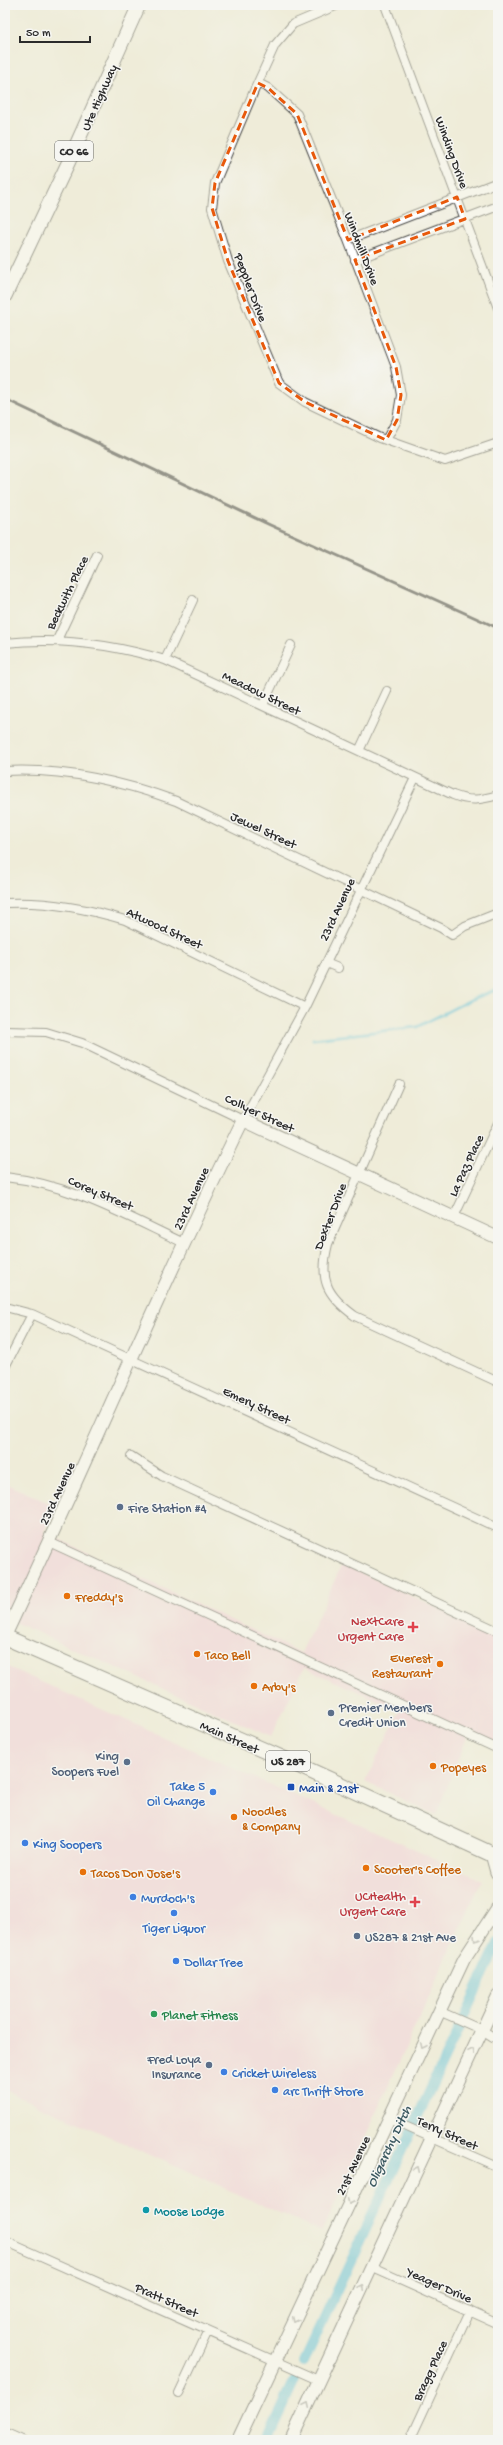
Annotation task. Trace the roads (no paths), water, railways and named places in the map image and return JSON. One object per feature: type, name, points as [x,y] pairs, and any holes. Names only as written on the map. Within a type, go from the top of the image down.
[{"type":"highway","name":"Main Street","points":[[5,1636],[294,1763],[496,1856]]},
{"type":"highway","points":[[496,1856],[498,1872]]},
{"type":"main road","name":"Ute Highway","points":[[5,296],[69,162],[139,5]]},
{"type":"street","name":"Peppler Drive","points":[[338,5],[293,24],[275,45],[258,83],[215,184],[212,208],[228,261],[279,383],[305,402],[386,440],[445,460],[498,443]]},
{"type":"street","name":"Winding Drive","points":[[385,5],[498,308]]},
{"type":"street","name":"Windmill Drive","points":[[258,83],[268,88],[297,114],[348,240],[396,367],[401,395],[398,420],[386,440]]},
{"type":"street","points":[[348,240],[498,182]]},
{"type":"street","points":[[355,260],[498,206]]},
{"type":"street","name":"Beckwith Place","points":[[57,640],[98,555]]},
{"type":"street","points":[[166,660],[193,600]]},
{"type":"street","name":"Meadow Street","points":[[5,643],[57,640],[116,647],[166,660],[359,752],[467,800],[481,800],[498,795]]},
{"type":"street","points":[[263,706],[291,645]]},
{"type":"street","points":[[359,752],[388,691]]},
{"type":"street","name":"Jewel Street","points":[[5,771],[59,772],[102,778],[145,790],[176,801],[361,889],[452,935],[465,926],[498,913]]},
{"type":"street","name":"23rd Avenue","points":[[5,1636],[184,1243],[243,1120],[305,1007],[415,778]]},
{"type":"street","name":"Atwood Street","points":[[5,903],[54,904],[96,911],[124,920],[305,1007]]},
{"type":"street","points":[[326,963],[338,968]]},
{"type":"street","name":"Collyer Street","points":[[5,1031],[46,1032],[82,1043],[358,1174],[498,1238]]},
{"type":"street","name":"Dexter Drive","points":[[399,1084],[328,1244],[324,1271],[326,1288],[340,1306],[354,1316],[498,1382]]},
{"type":"street","name":"La Paz Place","points":[[454,1217],[498,1123]]},
{"type":"street","name":"Corey Street","points":[[5,1178],[55,1186],[83,1195],[184,1243]]},
{"type":"street","name":"Emery Street","points":[[5,1306],[32,1314],[498,1528]]},
{"type":"street","points":[[5,1367],[32,1314]]},
{"type":"street","points":[[131,1456],[162,1476],[498,1631]]},
{"type":"street","points":[[49,1542],[498,1749]]},
{"type":"street","name":"21st Avenue","points":[[238,2440],[464,1959],[498,1907]]},
{"type":"street","points":[[290,2440],[498,1996]]},
{"type":"street","points":[[439,2011],[482,2030],[498,2040]]},
{"type":"street","name":"Terry Street","points":[[389,2119],[498,2168]]},
{"type":"street","name":"Pratt Street","points":[[5,2241],[318,2380]]},
{"type":"street","name":"Yeager Drive","points":[[371,2267],[498,2324]]},
{"type":"street","name":"Bragg Place","points":[[410,2440],[470,2311]]},
{"type":"street","points":[[179,2393],[208,2331]]},
{"type":"street","points":[[5,2432],[22,2440]]},
{"type":"waterway","points":[[313,1039],[417,1027],[470,1000],[498,989]]},
{"type":"waterway","name":"Oligarchy Ditch","points":[[304,2362],[498,1943]]},
{"type":"waterway","name":"Oligarchy Ditch","points":[[267,2440],[295,2380]]},
{"type":"railway","points":[[5,399],[270,525],[498,628]]},
{"type":"place","name":"Fire Station #4","points":[[120,1507]]},
{"type":"place","name":"Freddy's","points":[[67,1596]]},
{"type":"place","name":"NextCare Urgent Care","points":[[413,1627]]},
{"type":"place","name":"Taco Bell","points":[[197,1654]]},
{"type":"place","name":"Everest Restaurant","points":[[440,1664]]},
{"type":"place","name":"Arby's","points":[[254,1686]]},
{"type":"place","name":"Premier Members Credit Union","points":[[331,1713]]},
{"type":"place","name":"King Soopers Fuel","points":[[127,1762]]},
{"type":"place","name":"Popeyes","points":[[433,1766]]},
{"type":"place","name":"Main & 21st","points":[[291,1787]]},
{"type":"place","name":"Take 5 Oil Change","points":[[213,1792]]},
{"type":"place","name":"Noodles & Company","points":[[234,1817]]},
{"type":"place","name":"King Soopers","points":[[25,1843]]},
{"type":"place","name":"Scooter's Coffee","points":[[366,1868]]},
{"type":"place","name":"Tacos Don Jose's","points":[[83,1872]]},
{"type":"place","name":"Murdoch's","points":[[133,1897]]},
{"type":"place","name":"UCHealth Urgent Care","points":[[415,1902]]},
{"type":"place","name":"Tiger Liquor","points":[[174,1913]]},
{"type":"place","name":"US287 & 21st Ave","points":[[357,1936]]},
{"type":"place","name":"Dollar Tree","points":[[176,1961]]},
{"type":"place","name":"Planet Fitness","points":[[154,2014]]},
{"type":"place","name":"Fred Loya Insurance","points":[[209,2065]]},
{"type":"place","name":"Cricket Wireless","points":[[224,2072]]},
{"type":"place","name":"arc Thrift Store","points":[[275,2090]]},
{"type":"place","name":"Moose Lodge","points":[[146,2210]]}]
